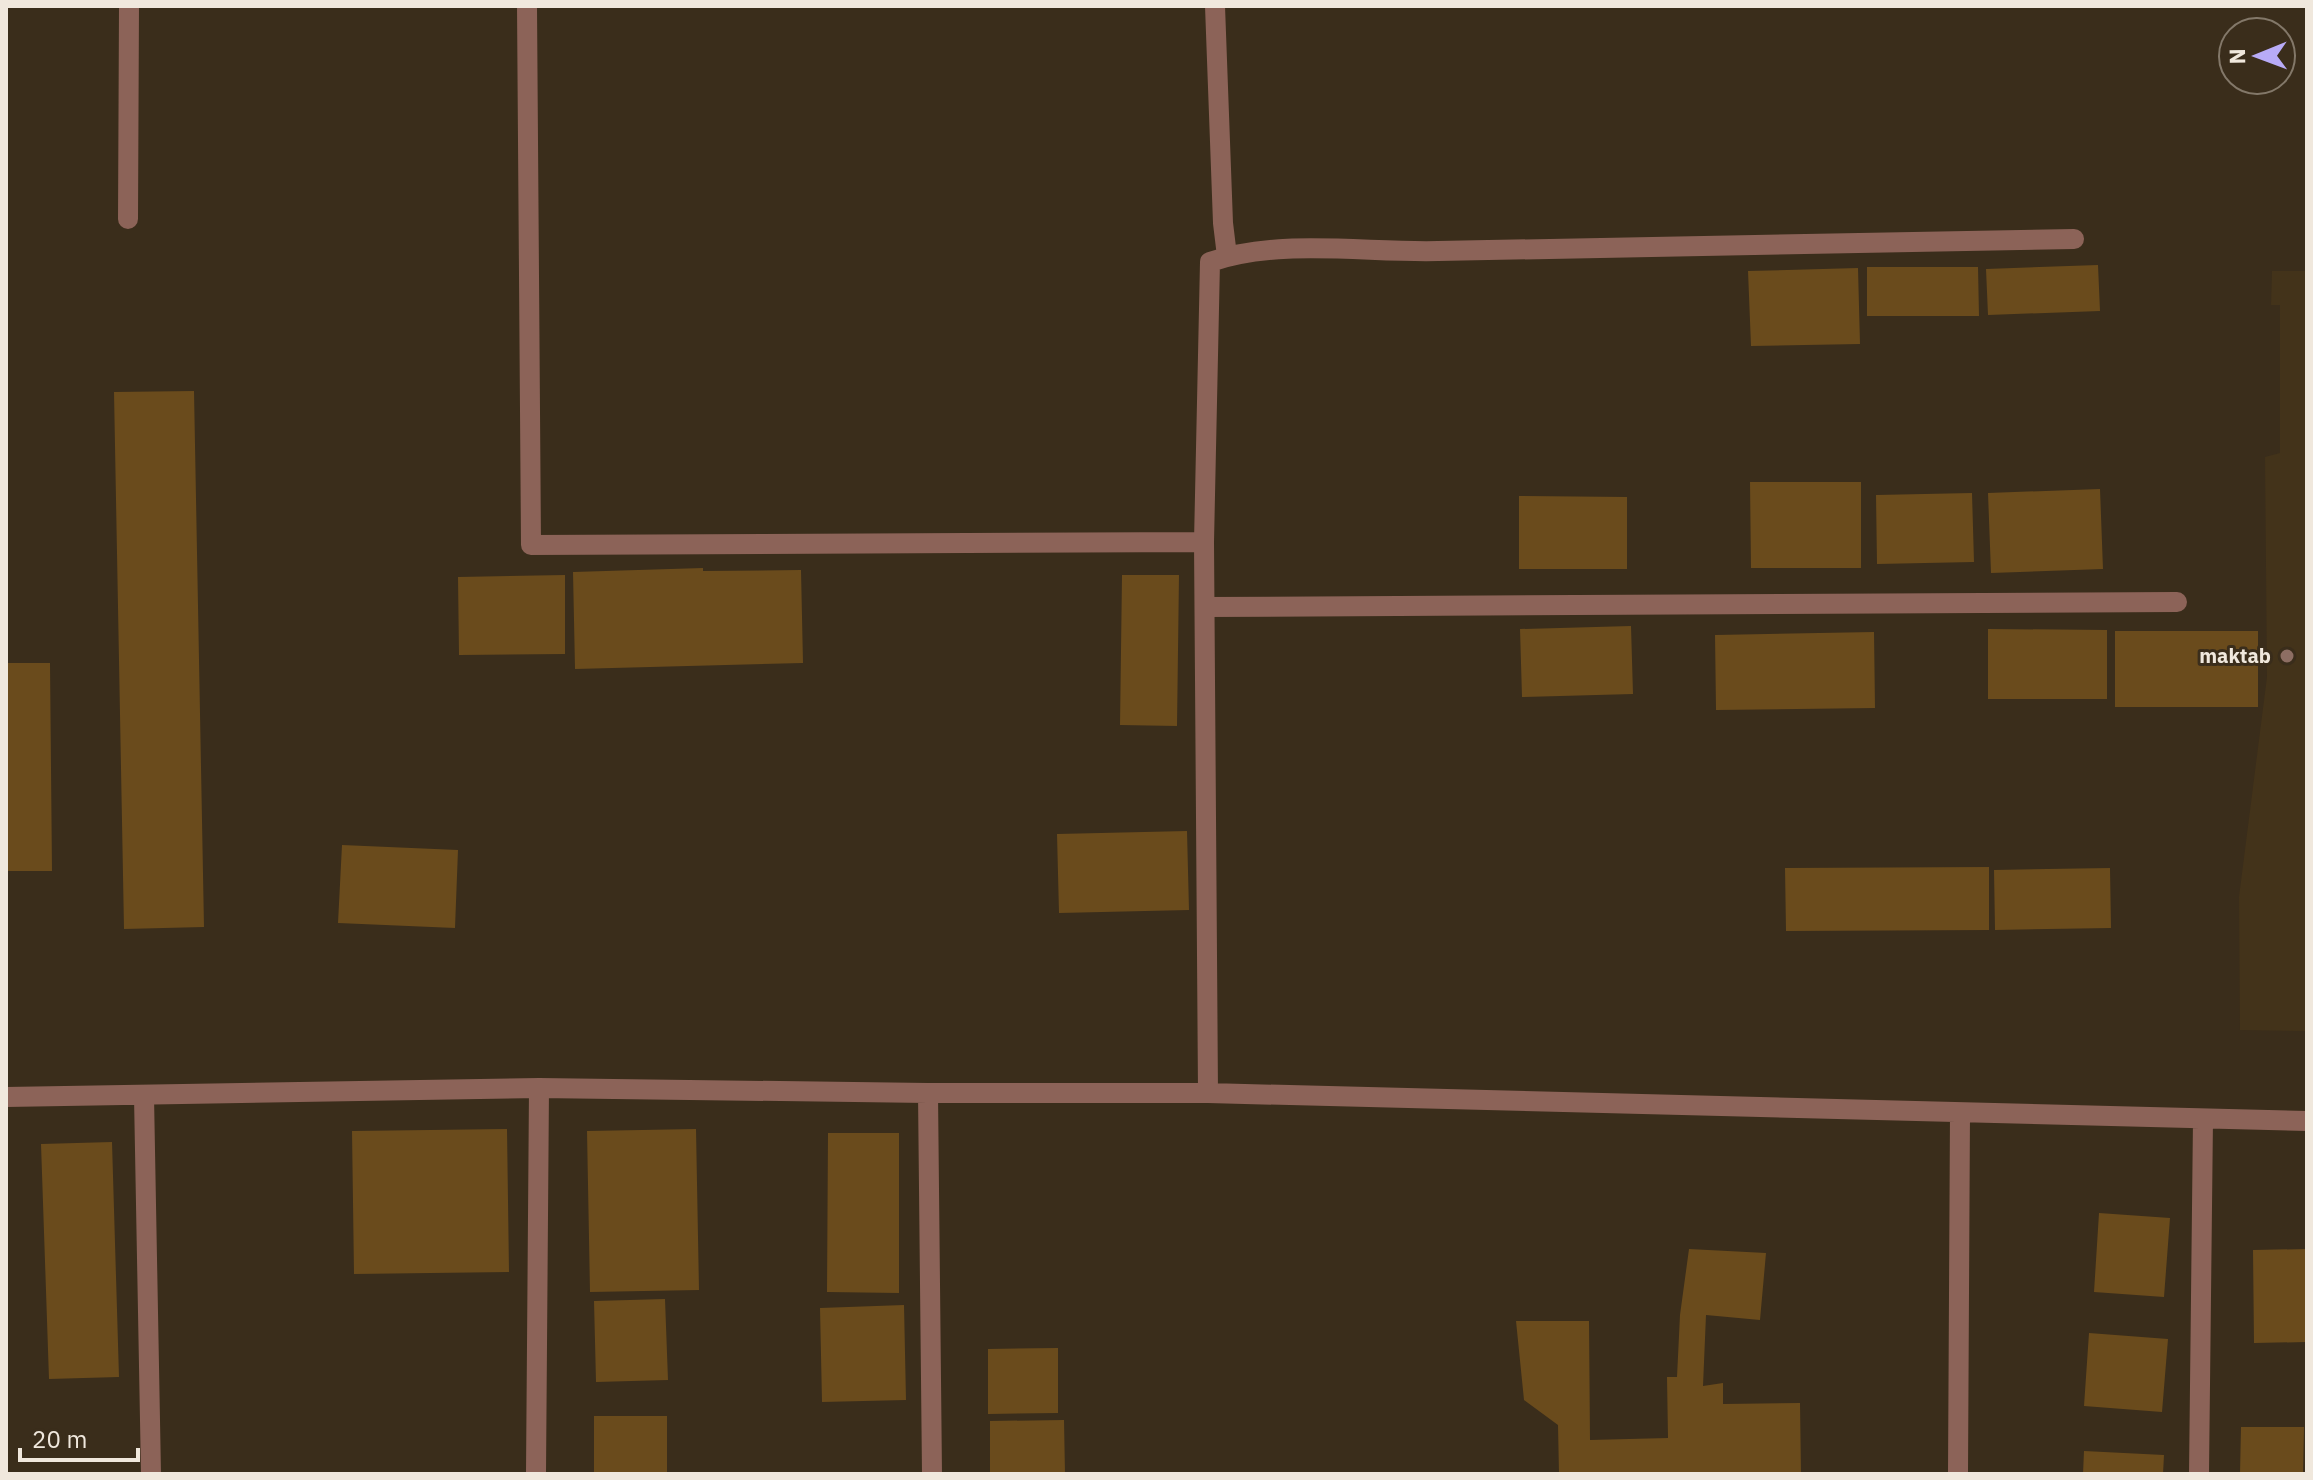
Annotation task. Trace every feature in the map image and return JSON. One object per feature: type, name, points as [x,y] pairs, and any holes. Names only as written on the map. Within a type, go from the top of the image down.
[{"type":"street","points":[[128,219],[129,6]]},
{"type":"street","points":[[527,6],[531,545],[1204,542]]},
{"type":"street","points":[[1215,6],[1223,223],[1227,256]]},
{"type":"street","points":[[1208,1093],[1204,542],[1210,262],[1227,256],[1303,249],[1414,252],[2074,239]]},
{"type":"street","points":[[1206,607],[2177,602]]},
{"type":"street","points":[[536,1474],[539,1088]]},
{"type":"street","points":[[6,1097],[539,1088],[1208,1093],[2307,1121]]},
{"type":"street","points":[[928,1093],[932,1474]]},
{"type":"street","points":[[144,1096],[151,1474]]},
{"type":"street","points":[[1958,1474],[1960,1113]]},
{"type":"street","points":[[2199,1474],[2203,1119]]},
{"type":"shaded area","name":"maktab","points":[[2272,271],[2307,271],[2307,1031],[2240,1030],[2239,897],[2267,677],[2265,457],[2280,453],[2280,305],[2271,305]]},
{"type":"building","points":[[2098,265],[2100,311],[1988,315],[1986,269]]},
{"type":"building","points":[[1867,267],[1978,267],[1979,316],[1867,316]]},
{"type":"building","points":[[1858,268],[1860,344],[1751,346],[1748,271]]},
{"type":"building","points":[[194,391],[204,927],[124,929],[114,392]]},
{"type":"building","points":[[1750,482],[1861,482],[1861,568],[1751,568]]},
{"type":"building","points":[[2100,489],[2103,569],[1991,573],[1988,493]]},
{"type":"building","points":[[1972,493],[1974,562],[1877,564],[1876,495]]},
{"type":"building","points":[[1519,496],[1627,497],[1627,569],[1519,569]]},
{"type":"building","points":[[703,568],[703,571],[801,570],[803,663],[575,669],[573,572]]},
{"type":"building","points":[[565,575],[565,654],[459,655],[458,577]]},
{"type":"building","points":[[1122,575],[1179,575],[1177,726],[1120,725]]},
{"type":"building","points":[[1631,626],[1633,694],[1522,697],[1520,629]]},
{"type":"building","points":[[1988,629],[2107,630],[2107,699],[1988,699]]},
{"type":"building","points":[[2115,631],[2258,631],[2258,707],[2115,707]]},
{"type":"building","points":[[1874,632],[1875,708],[1716,710],[1715,635]]},
{"type":"building","points":[[6,663],[50,663],[52,871],[6,871]]},
{"type":"building","points":[[1187,831],[1189,910],[1059,913],[1057,834]]},
{"type":"building","points":[[342,845],[458,850],[455,928],[338,923]]},
{"type":"building","points":[[1989,867],[1989,930],[1786,931],[1785,868]]},
{"type":"building","points":[[2110,868],[2111,928],[1995,930],[1994,870]]},
{"type":"building","points":[[507,1129],[509,1272],[354,1274],[352,1131]]},
{"type":"building","points":[[696,1129],[699,1290],[590,1292],[587,1131]]},
{"type":"building","points":[[828,1133],[899,1133],[899,1293],[827,1292]]},
{"type":"building","points":[[112,1142],[119,1377],[49,1379],[41,1144]]},
{"type":"building","points":[[2099,1213],[2170,1218],[2164,1297],[2094,1292]]},
{"type":"building","points":[[1689,1249],[1766,1253],[1760,1320],[1706,1315],[1703,1386],[1723,1383],[1723,1404],[1800,1403],[1801,1474],[1559,1474],[1558,1425],[1524,1400],[1516,1321],[1589,1321],[1590,1440],[1668,1438],[1667,1377],[1677,1377],[1680,1315]]},
{"type":"building","points":[[2307,1249],[2307,1342],[2254,1343],[2253,1250]]},
{"type":"building","points":[[665,1299],[668,1380],[596,1382],[594,1301]]},
{"type":"building","points":[[904,1305],[906,1400],[822,1402],[820,1308]]},
{"type":"building","points":[[2089,1333],[2168,1339],[2162,1412],[2084,1406]]},
{"type":"building","points":[[1058,1348],[1058,1413],[988,1414],[988,1349]]},
{"type":"building","points":[[594,1416],[667,1416],[667,1474],[594,1474]]},
{"type":"building","points":[[1064,1420],[1065,1474],[990,1474],[990,1421]]},
{"type":"building","points":[[2241,1427],[2304,1427],[2303,1474],[2240,1474]]},
{"type":"building","points":[[2084,1451],[2164,1455],[2163,1474],[2083,1474]]},
{"type":"place","name":"maktab","points":[[2287,656]]}]
